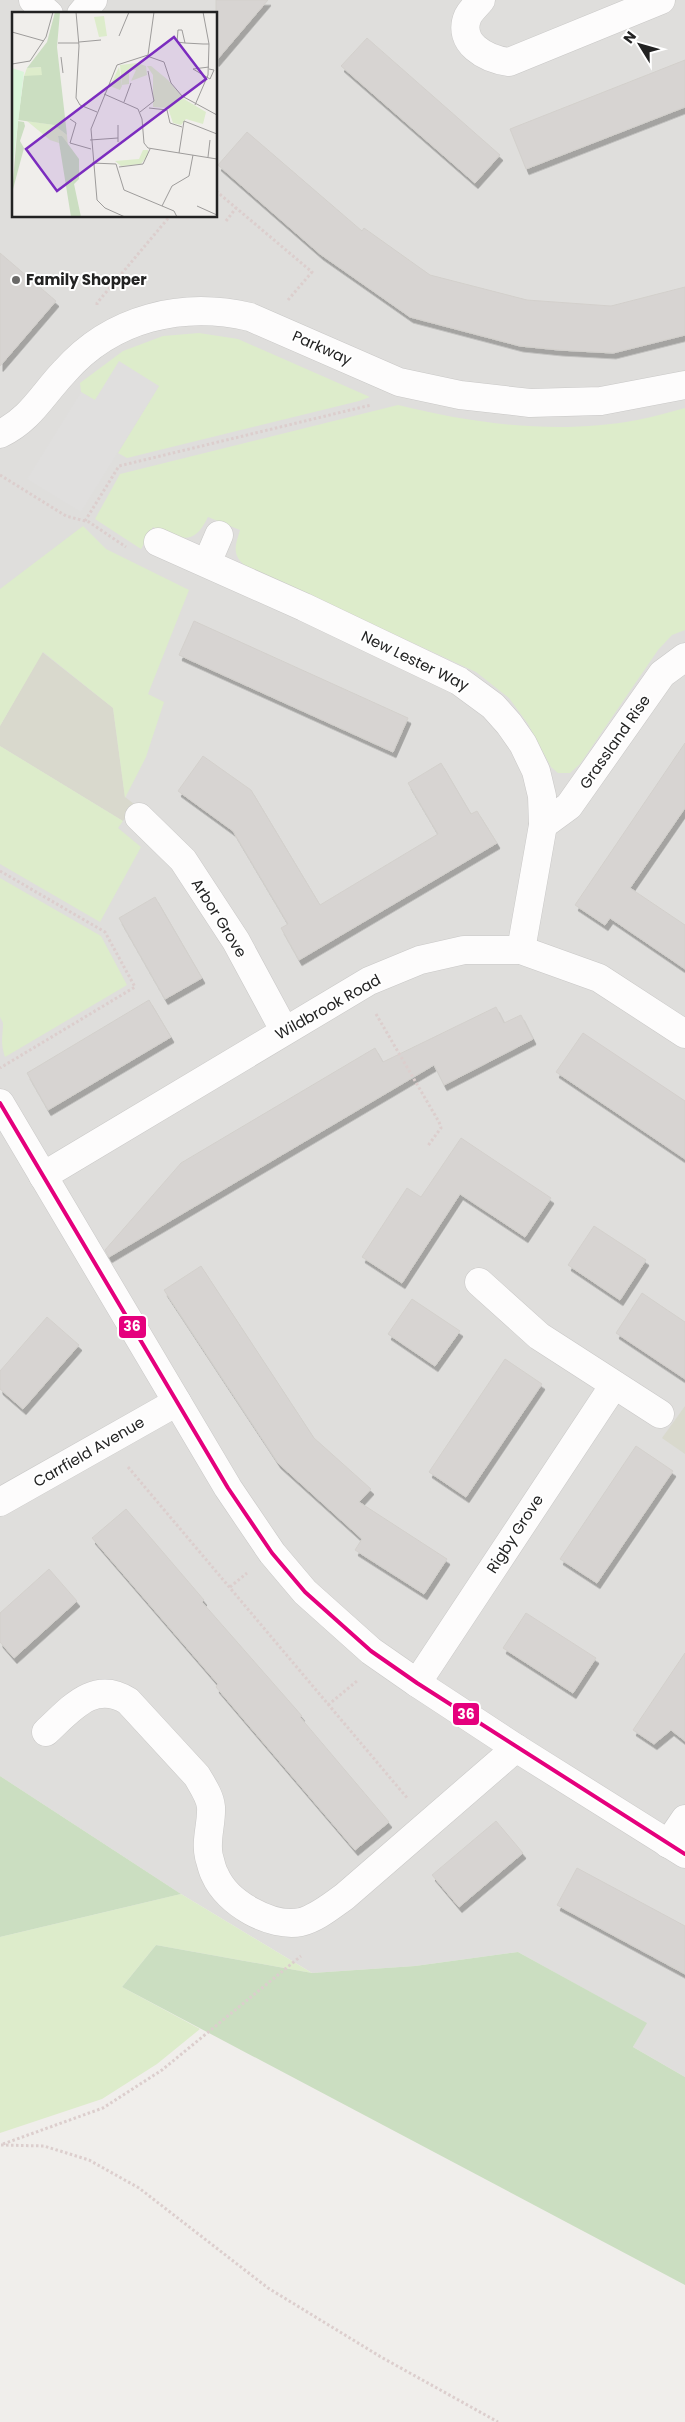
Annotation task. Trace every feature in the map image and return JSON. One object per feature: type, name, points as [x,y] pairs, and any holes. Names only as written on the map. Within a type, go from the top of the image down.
[{"type":"street","points":[[33,0],[46,12]]},
{"type":"street","points":[[83,12],[93,0]]},
{"type":"street","points":[[481,0],[468,15],[465,29],[468,41],[482,54],[494,60],[509,62],[661,0]]},
{"type":"street","name":"Parkway","points":[[0,434],[28,417],[65,370],[87,349],[109,333],[148,317],[180,312],[226,312],[267,324],[399,382],[460,395],[530,403],[601,401],[685,385]]},
{"type":"street","points":[[206,563],[219,534]]},
{"type":"street","name":"New Lester Way","points":[[158,542],[459,681],[476,692],[509,724],[536,771],[540,788],[543,825],[521,950]]},
{"type":"street","name":"Grassland Rise","points":[[543,825],[569,806],[662,674],[685,657]]},
{"type":"street","name":"Arbor Grove","points":[[139,817],[183,860],[236,941],[284,1030]]},
{"type":"street","name":"Wildbrook Road","points":[[43,1176],[360,986],[420,960],[464,950],[521,950],[599,978],[685,1034]]},
{"type":"street","points":[[0,1103],[233,1496],[288,1573],[335,1621],[371,1651],[516,1748],[677,1848],[685,1819]]},
{"type":"street","points":[[479,1282],[539,1336],[660,1414]]},
{"type":"street","name":"Rigby Grove","points":[[417,1683],[614,1384]]},
{"type":"street","name":"Carrfield Avenue","points":[[0,1502],[178,1402]]},
{"type":"street","points":[[46,1732],[78,1702],[92,1695],[106,1692],[118,1694],[128,1701],[197,1776],[205,1790],[211,1806],[208,1854],[215,1877],[230,1895],[265,1919],[285,1924],[303,1922],[320,1914],[344,1897],[516,1748]]},
{"type":"path","points":[[218,193],[312,272],[267,324]]},
{"type":"path","points":[[226,221],[236,208]]},
{"type":"path","points":[[109,333],[97,303],[168,218]]},
{"type":"path","points":[[85,521],[119,466],[367,406],[391,398],[399,382]]},
{"type":"path","points":[[0,475],[66,516],[85,521],[141,557],[158,542]]},
{"type":"path","points":[[0,871],[105,932],[135,987],[0,1068]]},
{"type":"path","points":[[360,986],[441,1128],[427,1147]]},
{"type":"path","points":[[107,1442],[429,1824]]},
{"type":"path","points":[[1,2145],[103,2108],[162,2070],[307,1951],[316,1937],[320,1914]]},
{"type":"path","points":[[1,2145],[44,2146],[89,2160],[123,2178],[139,2188],[268,2288],[381,2357],[498,2422]]},
{"type":"shaded area","points":[[0,0],[685,0],[685,2077],[633,2047],[646,2023],[518,1952],[415,1966],[312,1973],[181,1894],[0,1776]]},
{"type":"shaded area","points":[[119,361],[159,386],[81,512],[27,479],[81,392],[95,400]]},
{"type":"shaded area","points":[[42,652],[113,708],[125,797],[134,804],[123,821],[0,746],[0,726]]},
{"type":"shaded area","points":[[685,1406],[685,1454],[662,1438]]},
{"type":"green space","points":[[199,333],[238,339],[370,397],[127,458],[118,453],[159,386],[94,400],[81,392],[80,383],[123,351],[163,336]]},
{"type":"green space","points":[[398,405],[487,422],[547,427],[607,424],[643,419],[685,408],[685,630],[672,635],[658,650],[580,764],[570,773],[558,773],[551,767],[528,724],[509,698],[476,672],[244,565],[236,552],[240,530],[208,517],[197,533],[191,537],[178,537],[153,527],[141,549],[95,519],[120,474]]},
{"type":"green space","points":[[83,526],[106,549],[189,590],[148,694],[164,702],[146,757],[125,798],[113,708],[43,652],[0,726],[0,589]]},
{"type":"green space","points":[[0,746],[123,821],[118,828],[141,847],[100,922],[0,864]]},
{"type":"green space","points":[[0,878],[101,936],[127,985],[5,1057],[2,1043],[3,1023],[0,1017]]},
{"type":"green space","points":[[0,1776],[181,1894],[0,1937]]},
{"type":"green space","points":[[181,1894],[312,1973],[156,1945],[122,1987],[200,2029],[157,2064],[102,2099],[0,2133],[0,1937]]},
{"type":"green space","points":[[156,1945],[312,1973],[415,1966],[518,1952],[647,2023],[633,2047],[685,2077],[685,2285],[122,1987]]},
{"type":"building","points":[[216,0],[268,0],[218,59],[218,12],[216,12]]},
{"type":"building","points":[[367,38],[500,155],[475,183],[341,66]]},
{"type":"building","points":[[685,60],[685,107],[526,169],[510,129]]},
{"type":"building","points":[[247,132],[362,231],[364,228],[430,275],[527,300],[611,306],[685,287],[685,335],[613,353],[559,350],[520,346],[410,317],[320,254],[218,165]]},
{"type":"building","name":"Family Shopper","points":[[0,253],[56,301],[0,366]]},
{"type":"building","points":[[194,621],[408,718],[393,752],[179,655]]},
{"type":"building","points":[[685,743],[685,808],[630,888],[685,925],[685,969],[610,918],[605,925],[575,905]]},
{"type":"building","points":[[203,756],[251,790],[320,905],[438,834],[408,783],[441,763],[471,814],[477,811],[497,843],[299,960],[281,928],[288,924],[233,831],[178,791]]},
{"type":"building","points":[[155,897],[202,978],[165,999],[119,918]]},
{"type":"building","points":[[149,1000],[171,1037],[48,1110],[27,1073]]},
{"type":"building","points":[[496,1007],[504,1023],[521,1015],[533,1039],[444,1085],[434,1065],[109,1257],[105,1250],[181,1163],[375,1048],[383,1062]]},
{"type":"building","points":[[583,1033],[685,1101],[685,1159],[556,1072]]},
{"type":"building","points":[[461,1138],[551,1198],[525,1237],[460,1194],[402,1283],[362,1257],[407,1188],[421,1197]]},
{"type":"building","points":[[594,1226],[646,1260],[620,1300],[568,1265]]},
{"type":"building","points":[[201,1266],[314,1438],[371,1489],[359,1502],[447,1559],[424,1594],[355,1550],[362,1539],[278,1463],[164,1290]]},
{"type":"building","points":[[642,1293],[685,1322],[685,1379],[616,1333]]},
{"type":"building","points":[[412,1299],[460,1331],[435,1366],[388,1334]]},
{"type":"building","points":[[47,1317],[79,1345],[23,1409],[0,1389],[0,1371]]},
{"type":"building","points":[[505,1359],[542,1384],[466,1497],[429,1472]]},
{"type":"building","points":[[636,1446],[673,1471],[597,1583],[560,1559]]},
{"type":"building","points":[[126,1509],[204,1600],[202,1602],[302,1716],[300,1717],[389,1822],[355,1850],[216,1687],[218,1684],[92,1538]]},
{"type":"building","points":[[49,1569],[77,1601],[14,1658],[0,1642],[0,1613]]},
{"type":"building","points":[[526,1613],[596,1658],[573,1693],[503,1648]]},
{"type":"building","points":[[685,1653],[685,1741],[671,1730],[654,1744],[633,1730]]},
{"type":"building","points":[[496,1821],[523,1853],[459,1907],[432,1875]]},
{"type":"building","points":[[577,1868],[685,1926],[685,1974],[557,1905]]},
{"type":"transit line","name":"36","points":[[0,1103],[228,1488],[272,1553],[305,1592],[371,1651],[417,1683],[685,1854]]},
{"type":"place","name":"Family Shopper","points":[[16,280]]}]
